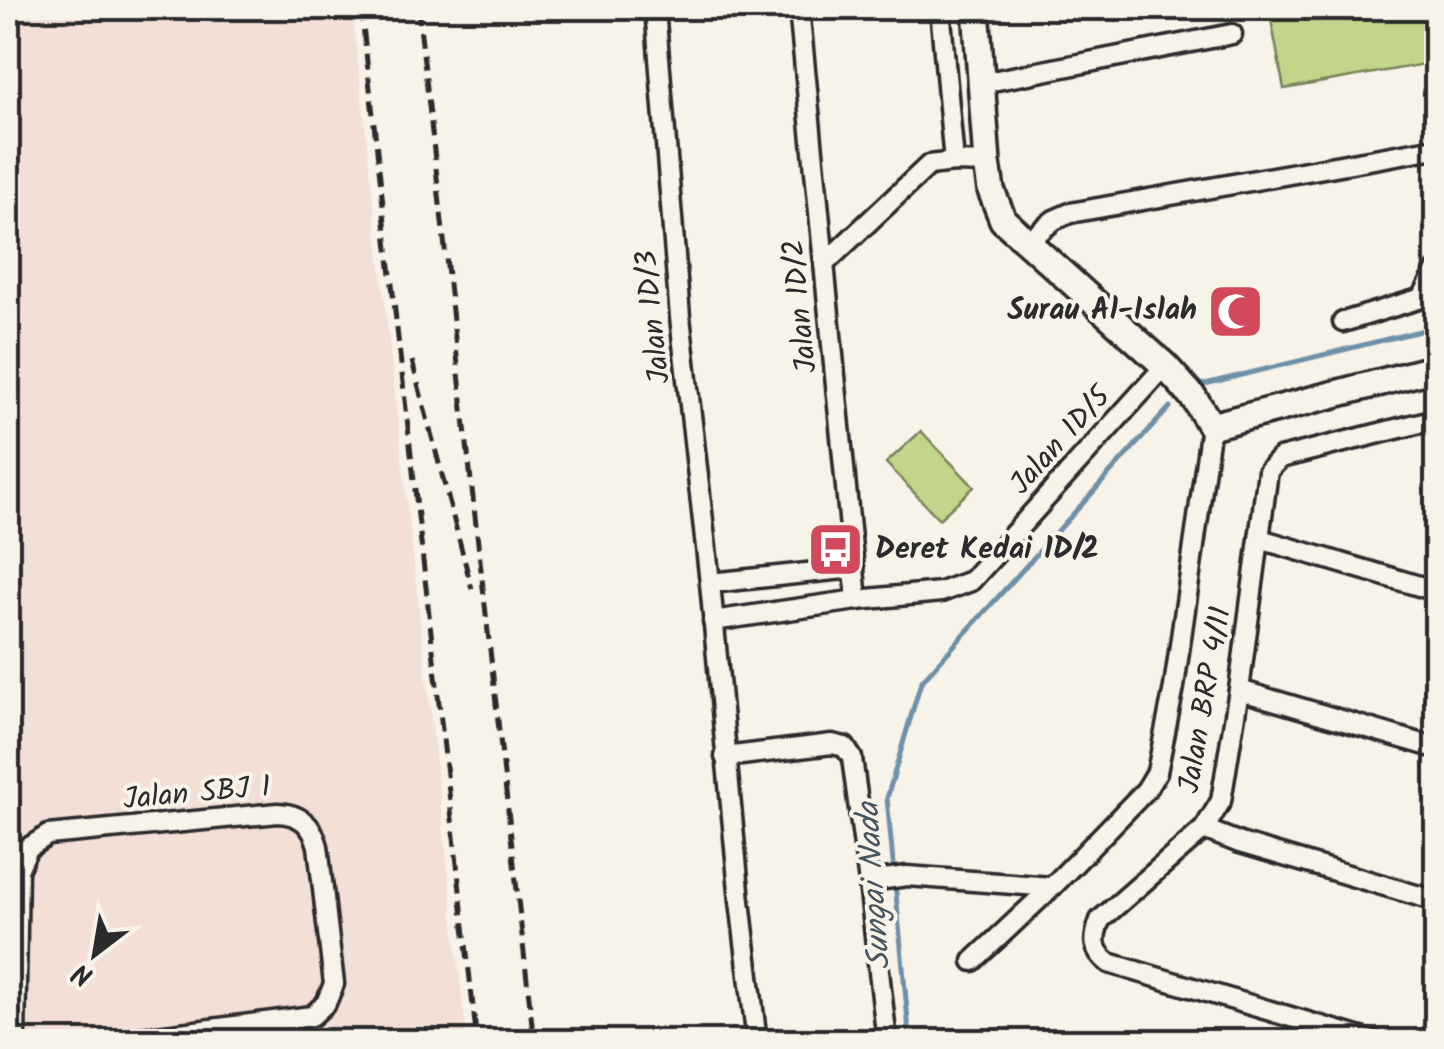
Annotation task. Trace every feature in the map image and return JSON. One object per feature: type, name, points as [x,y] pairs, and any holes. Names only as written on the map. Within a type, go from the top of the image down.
[{"type":"street","name":"Jalan 1D/3","points":[[654,8],[680,317],[757,1042]]},
{"type":"street","name":"Jalan 1D/2","points":[[800,8],[856,600]]},
{"type":"street","points":[[940,8],[954,162]]},
{"type":"street","points":[[973,961],[1146,790],[1156,772],[1174,686],[1211,426],[1194,398],[1166,366],[1003,220],[991,190],[987,164],[976,8]]},
{"type":"street","points":[[982,83],[1232,34]]},
{"type":"street","points":[[1027,242],[1054,220],[1070,213],[1436,148]]},
{"type":"street","points":[[824,264],[930,166],[954,162],[987,164]]},
{"type":"street","points":[[1343,322],[1422,298],[1436,271]]},
{"type":"street","name":"Jalan 1D/5","points":[[713,620],[941,592],[972,582],[1166,366]]},
{"type":"street","points":[[1211,426],[1436,368]]},
{"type":"street","name":"Jalan BRP 4/11","points":[[1375,1042],[1109,963],[1094,946],[1095,933],[1100,920],[1204,830],[1221,801],[1268,471],[1280,458],[1436,419]]},
{"type":"street","points":[[1260,539],[1436,591]]},
{"type":"street","points":[[710,583],[854,568]]},
{"type":"street","points":[[1239,690],[1436,748]]},
{"type":"street","points":[[725,756],[832,744],[846,747],[852,758],[877,881],[887,1042]]},
{"type":"street","name":"Jalan SBJ 1","points":[[15,1042],[18,870],[28,848],[48,835],[289,814],[300,818],[315,835],[318,846],[334,984],[326,1004],[312,1016],[258,1033]]},
{"type":"street","points":[[1204,830],[1436,901]]},
{"type":"street","points":[[877,881],[908,876],[1052,887]]},
{"type":"street","points":[[110,1042],[258,1033]]},
{"type":"shaded area","points":[[8,8],[352,8],[467,1041],[8,1041]]},
{"type":"green space","points":[[1269,8],[1436,8],[1436,62],[1284,89]]},
{"type":"green space","points":[[921,431],[974,487],[939,519],[886,463]]},
{"type":"waterway","name":"Sungai Nada","points":[[1193,387],[1436,327]]},
{"type":"waterway","name":"Sungai Nada","points":[[910,1042],[887,798],[921,682],[1170,407]]},
{"type":"railway","points":[[361,8],[477,1042]]},
{"type":"railway","points":[[418,8],[534,1042]]},
{"type":"railway","points":[[412,361],[472,589]]},
{"type":"place","name":"Surau Al-Islah","points":[[1236,311]]},
{"type":"place","name":"Deret Kedai 1D/2","points":[[836,550]]}]
